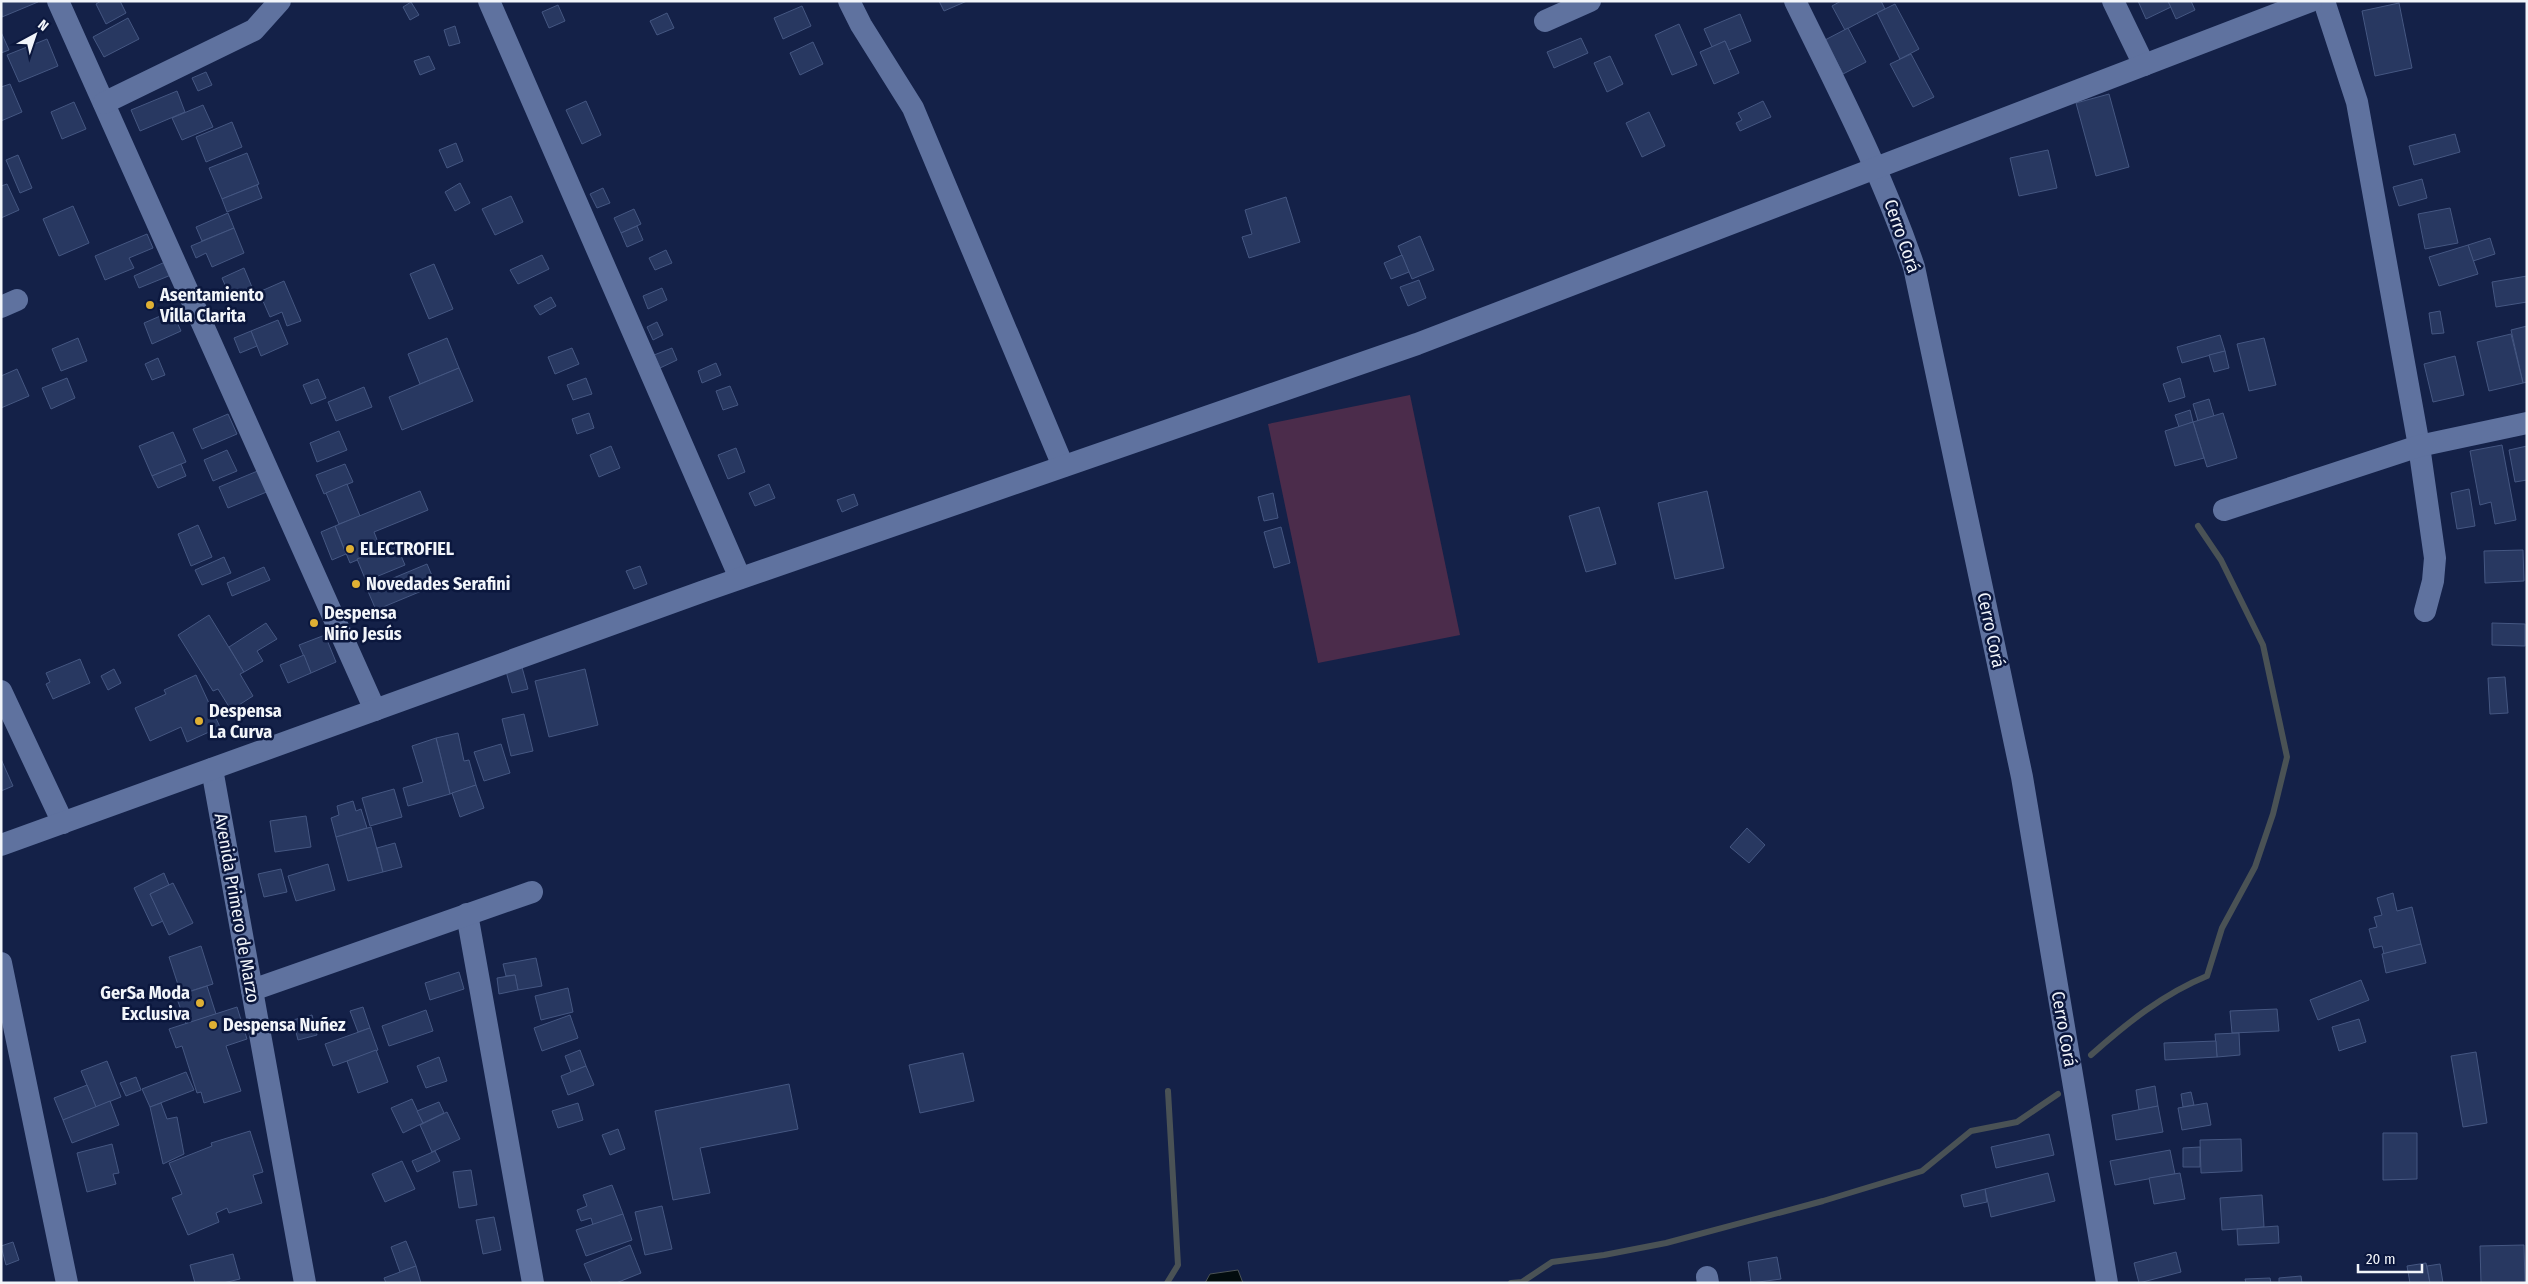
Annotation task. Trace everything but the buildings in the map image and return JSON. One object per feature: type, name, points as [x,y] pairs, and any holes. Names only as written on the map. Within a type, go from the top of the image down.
[{"type":"street","points":[[58,1],[375,710]]},
{"type":"street","points":[[489,1],[740,578]]},
{"type":"street","points":[[849,1],[861,25],[913,108],[1063,466]]},
{"type":"street","points":[[1545,22],[1590,1]]},
{"type":"street","name":"Cerro Corá","points":[[1795,1],[1876,168],[1896,215],[1914,267],[2022,777],[2107,1283]]},
{"type":"street","points":[[2113,1],[2144,65]]},
{"type":"street","points":[[1,845],[740,578],[1417,344],[2311,1]]},
{"type":"street","points":[[2324,1],[2357,102],[2419,446],[2435,558],[2433,581],[2425,611]]},
{"type":"street","points":[[104,103],[254,30],[278,2]]},
{"type":"street","points":[[2224,510],[2419,446],[2527,424]]},
{"type":"street","points":[[1,691],[63,823]]},
{"type":"street","name":"Avenida Primero de Marzo","points":[[212,769],[305,1283]]},
{"type":"street","points":[[252,990],[532,892]]},
{"type":"street","points":[[467,914],[533,1283]]},
{"type":"street","points":[[1,963],[67,1283]]},
{"type":"shaded area","points":[[1410,395],[1460,635],[1318,663],[1268,424]]},
{"type":"shaded area","points":[[1238,1270],[1243,1283],[1205,1283],[1210,1274]]},
{"type":"waterway","points":[[2091,1055],[2160,1000],[2207,976],[2222,928],[2255,867],[2273,814],[2287,757],[2263,645],[2221,560],[2198,526]]},
{"type":"waterway","points":[[1167,1283],[1178,1265],[1168,1091]]},
{"type":"waterway","points":[[1511,1283],[1522,1282],[1552,1262],[1604,1255],[1666,1243],[1823,1201],[1922,1171],[1971,1131],[2017,1122],[2058,1094]]},
{"type":"place","name":"Asentamiento Villa Clarita","points":[[150,305]]},
{"type":"place","name":"ELECTROFIEL","points":[[350,549]]},
{"type":"place","name":"Novedades Serafini","points":[[356,584]]},
{"type":"place","name":"Despensa Niño Jesús","points":[[314,623]]},
{"type":"place","name":"Despensa La Curva","points":[[199,721]]},
{"type":"place","name":"GerSa Moda Exclusiva","points":[[200,1003]]},
{"type":"place","name":"Despensa Nuñez","points":[[213,1025]]}]
